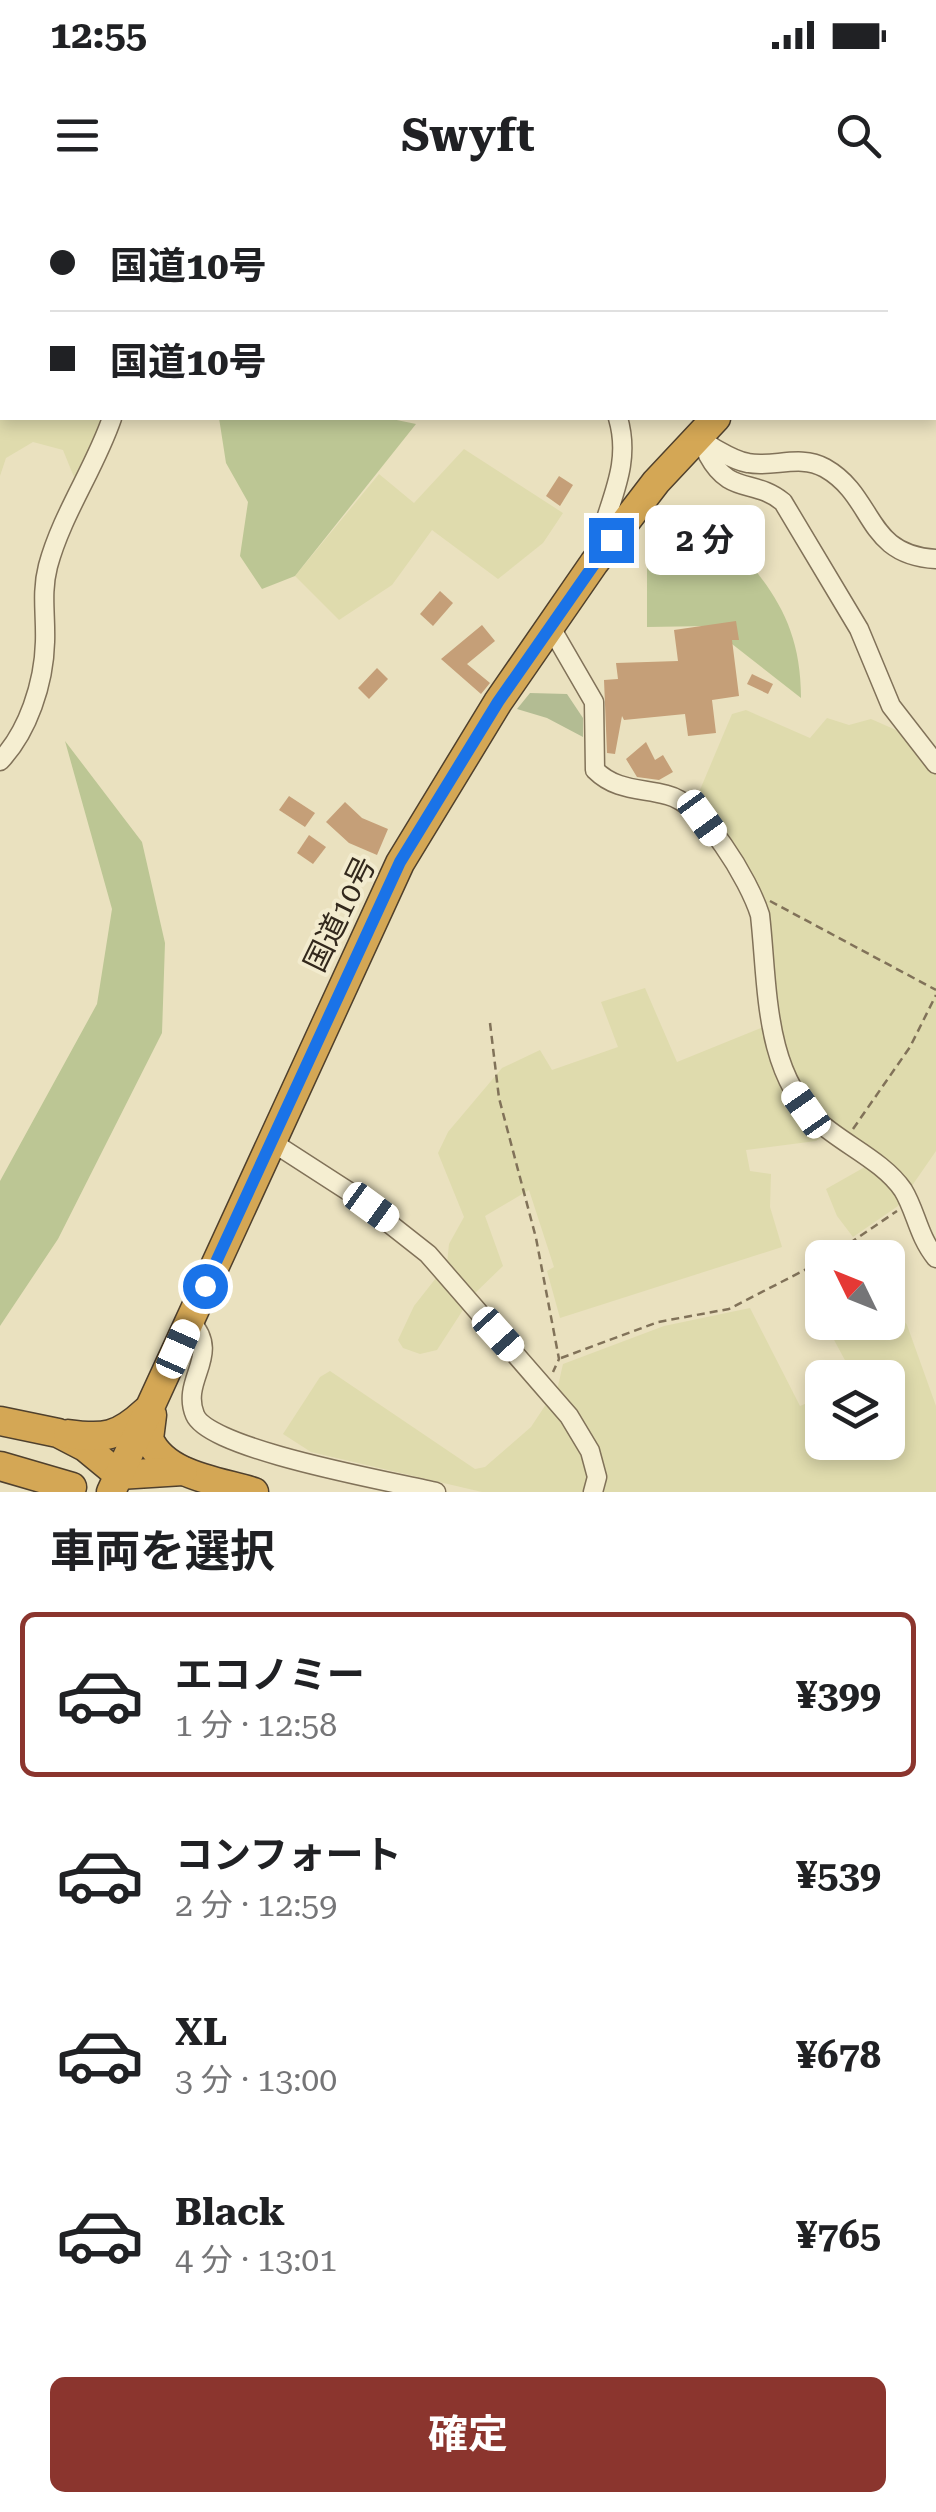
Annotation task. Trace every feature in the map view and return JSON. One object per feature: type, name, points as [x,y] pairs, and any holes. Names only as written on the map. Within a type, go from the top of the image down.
[{"type":"highway","name":"国道10号","points":[[115,1483],[269,1140],[400,862],[594,563],[709,433]]},
{"type":"highway","points":[[0,1421],[105,1439],[124,1432],[153,1404]]},
{"type":"highway","points":[[153,1404],[149,1439],[155,1452],[183,1471],[254,1492]]},
{"type":"highway","points":[[58,1432],[85,1447],[115,1483],[183,1471]]},
{"type":"highway","points":[[0,1466],[72,1486]]},
{"type":"street","points":[[0,762],[20,740],[26,725],[45,645],[42,593],[50,562],[111,420]]},
{"type":"street","points":[[594,563],[601,528],[623,476],[626,443],[619,420]]},
{"type":"street","points":[[709,433],[750,464],[806,462],[824,467],[847,486],[888,544],[918,557],[936,558]]},
{"type":"street","points":[[709,433],[708,456],[719,476],[733,484],[771,492],[783,502],[859,629],[891,706],[936,764]]},
{"type":"street","points":[[550,626],[594,702],[596,770],[620,787],[683,802],[702,818],[754,896],[781,1067],[806,1110],[904,1191],[936,1258]]},
{"type":"street","points":[[269,1140],[348,1190],[428,1254],[547,1387],[590,1452],[597,1477],[593,1492]]},
{"type":"street","points":[[190,1321],[203,1334],[205,1344],[192,1394],[194,1414],[206,1430],[266,1452],[436,1492]]},
{"type":"path","points":[[754,896],[936,992],[910,1047],[844,1142]]},
{"type":"path","points":[[490,1023],[499,1098],[536,1238],[560,1359],[547,1387]]},
{"type":"path","points":[[855,1240],[908,1204]]},
{"type":"path","points":[[560,1359],[658,1322],[728,1309],[805,1270]]},
{"type":"shaded area","points":[[0,420],[101,420],[76,482],[63,450],[33,442],[6,458],[0,476]]},
{"type":"shaded area","points":[[464,449],[563,513],[543,543],[498,579],[432,530],[392,585],[339,620],[295,576],[379,474],[414,503]]},
{"type":"shaded area","points":[[746,710],[810,738],[827,718],[849,725],[871,719],[896,730],[936,769],[936,1151],[898,1206],[853,1237],[837,1216],[826,1189],[879,1159],[834,1128],[816,1141],[746,1150],[750,1171],[771,1174],[770,1207],[782,1247],[560,1318],[547,1271],[554,1267],[529,1190],[485,1216],[503,1266],[472,1296],[437,1350],[420,1354],[403,1348],[398,1340],[414,1306],[447,1264],[449,1244],[464,1217],[438,1153],[448,1132],[502,1068],[540,1050],[552,1070],[618,1047],[601,1002],[645,988],[677,1062],[778,1021],[767,911],[697,797],[732,714]]},
{"type":"shaded area","points":[[750,1308],[800,1406],[805,1404],[805,1460],[905,1460],[905,1360],[845,1360],[834,1340],[905,1340],[905,1322],[907,1325],[936,1406],[936,1492],[482,1492],[311,1452],[283,1434],[320,1377],[330,1371],[475,1469],[485,1467],[531,1427],[558,1386],[563,1364],[664,1326]]},
{"type":"green space","points":[[219,420],[397,420],[416,424],[295,576],[262,589],[240,556],[248,502],[226,463]]},
{"type":"green space","points":[[711,519],[776,599],[794,643],[801,698],[709,626],[647,627],[647,565]]},
{"type":"green space","points":[[530,693],[567,694],[583,718],[583,737],[547,718],[517,709]]},
{"type":"green space","points":[[65,741],[142,842],[165,943],[162,1033],[58,1239],[0,1326],[0,1181],[97,1004],[112,909]]},
{"type":"building","points":[[559,476],[573,485],[560,506],[546,496]]},
{"type":"building","points":[[440,591],[453,603],[433,626],[420,614]]},
{"type":"building","points":[[736,621],[739,640],[732,640],[739,696],[712,700],[716,733],[688,736],[685,714],[624,720],[622,716],[615,754],[607,753],[604,680],[618,679],[616,663],[678,661],[674,630]]},
{"type":"building","points":[[482,625],[495,641],[467,664],[490,683],[481,694],[441,659]]},
{"type":"building","points":[[377,668],[388,679],[369,699],[358,688]]},
{"type":"building","points":[[752,674],[773,684],[768,694],[747,684]]},
{"type":"building","points":[[646,742],[655,760],[663,755],[673,772],[659,780],[637,777],[626,759]]},
{"type":"building","points":[[289,796],[315,813],[305,827],[279,810]]},
{"type":"building","points":[[345,802],[362,818],[388,829],[377,855],[349,843],[326,822]]},
{"type":"building","points":[[309,835],[326,847],[313,864],[297,853]]},
{"type":"route","points":[[205,1286],[400,862],[498,702],[611,540]]}]
